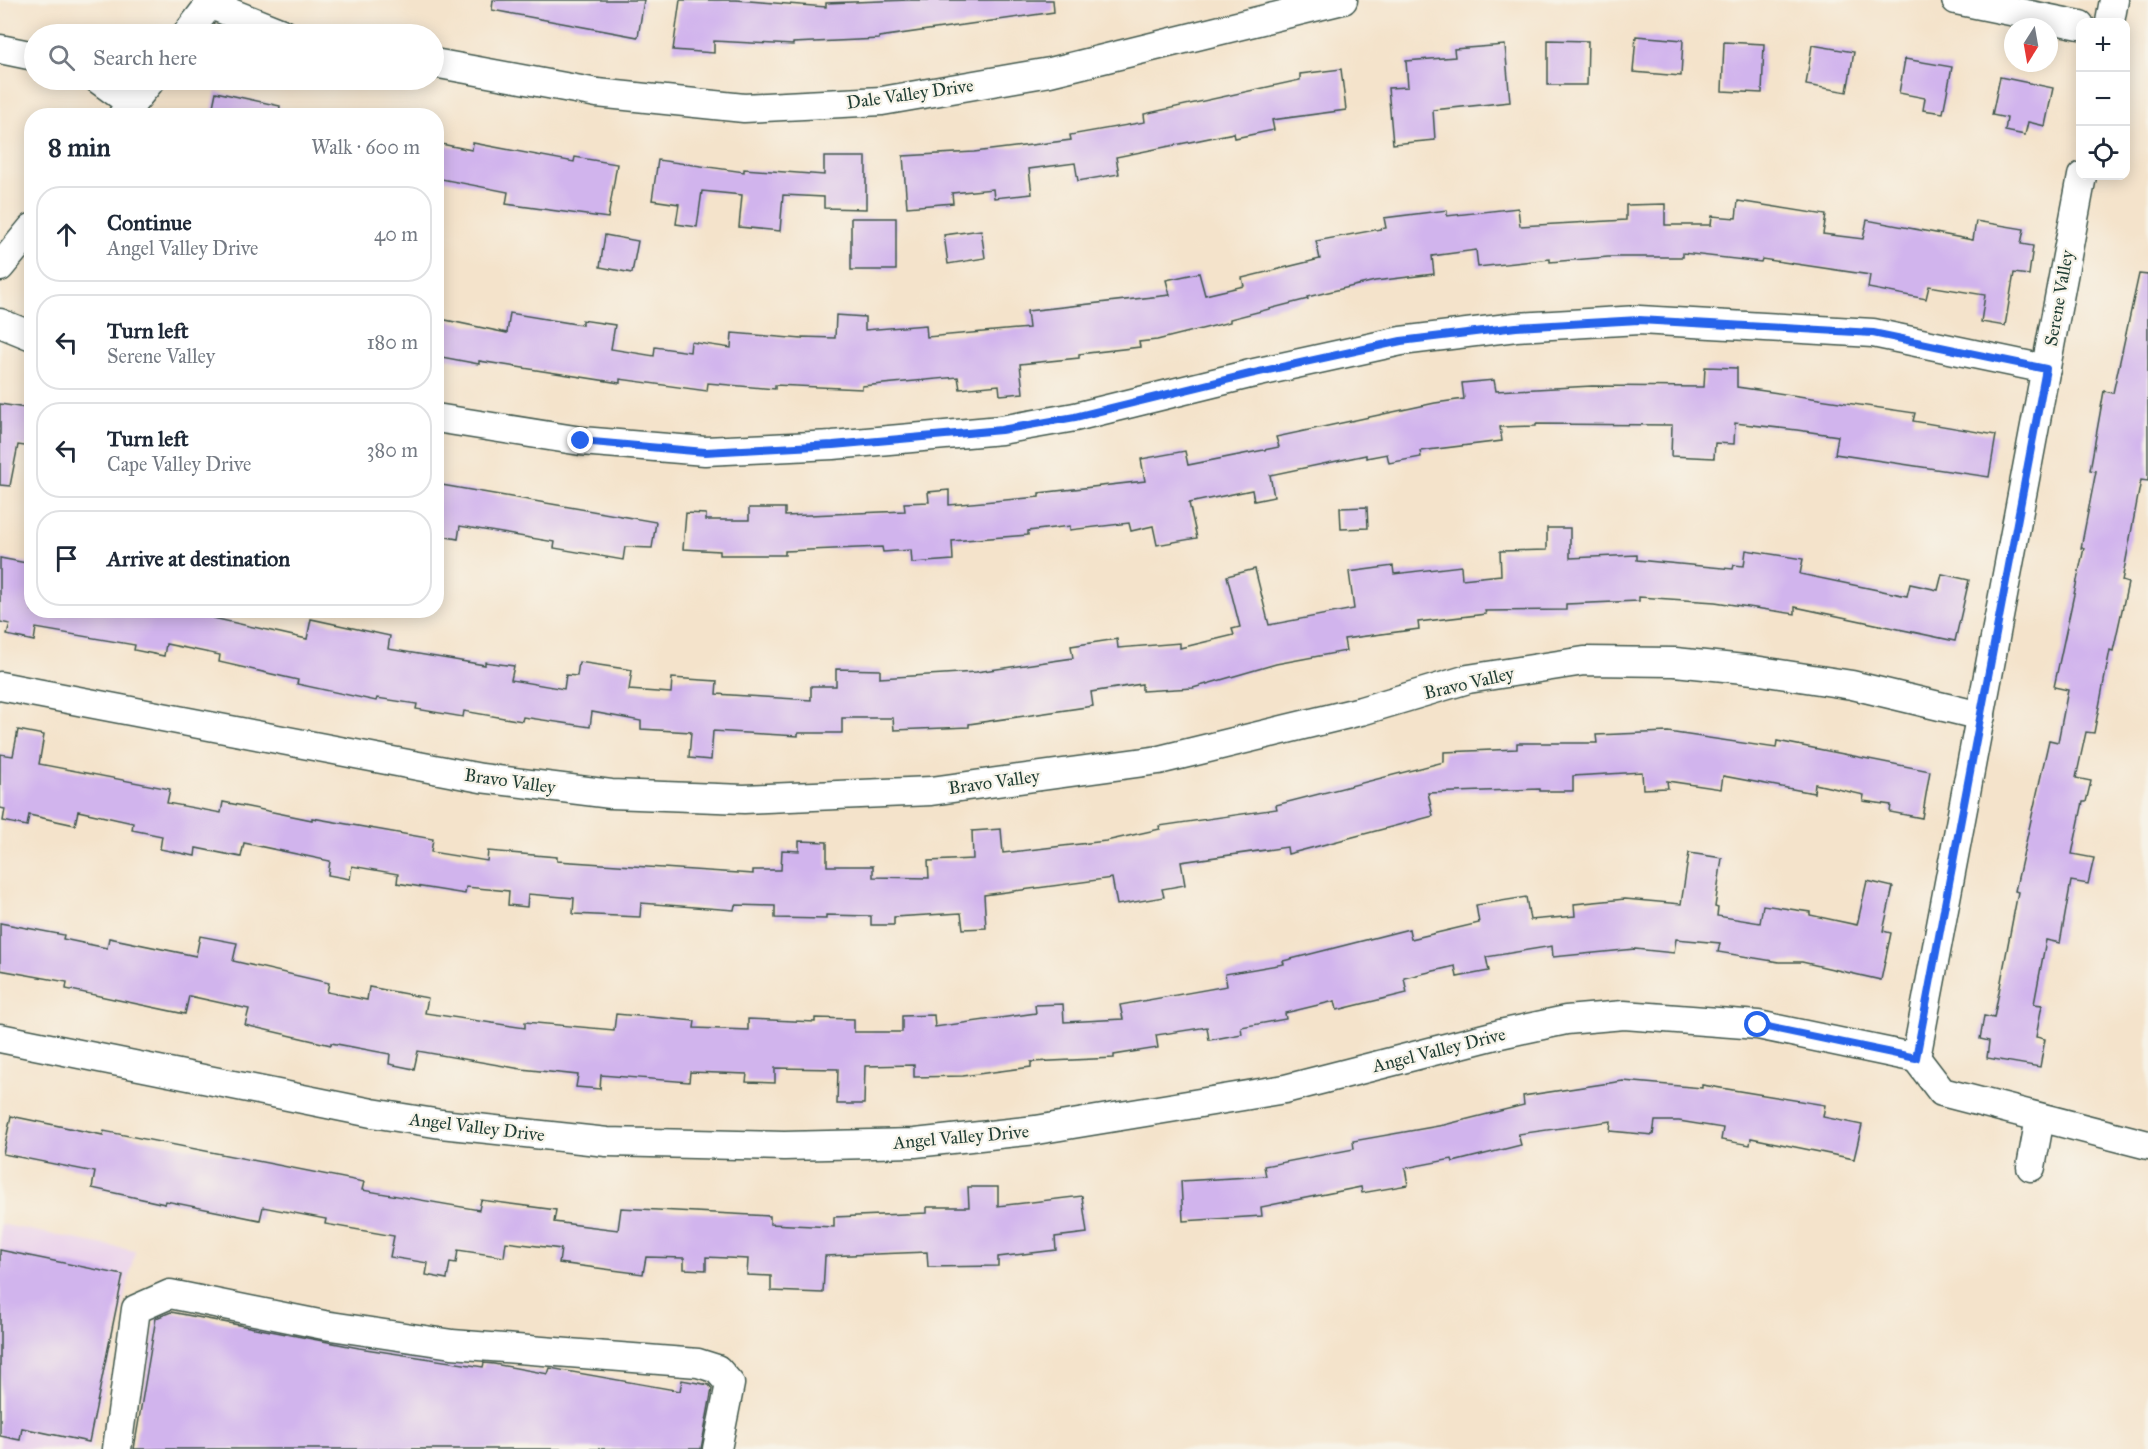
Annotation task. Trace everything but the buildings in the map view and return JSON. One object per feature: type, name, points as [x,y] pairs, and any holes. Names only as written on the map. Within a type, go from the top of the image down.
[{"type":"street","name":"Dale Valley Drive","points":[[444,65],[597,93],[744,108],[882,101],[1050,72],[1343,0]]},
{"type":"street","points":[[1956,0],[2076,24]]},
{"type":"street","points":[[2111,18],[2114,0]]},
{"type":"street","points":[[194,24],[211,2],[261,24]]},
{"type":"street","points":[[0,49],[24,54]]},
{"type":"street","points":[[108,90],[125,108]]},
{"type":"street","points":[[129,108],[144,90]]},
{"type":"street","name":"Serene Valley","points":[[1916,1058],[2081,180]]},
{"type":"street","points":[[0,267],[24,238]]},
{"type":"street","points":[[444,419],[581,441],[705,452],[833,445],[1001,430],[1075,417],[1250,374],[1401,341],[1516,327],[1639,320],[1873,333],[2046,369]]},
{"type":"street","points":[[0,323],[24,333]]},
{"type":"street","name":"Bravo Valley","points":[[0,686],[481,778],[611,794],[744,799],[931,791],[1159,760],[1361,711],[1468,679],[1584,661],[1675,662],[1754,670],[1852,685],[1980,716]]},
{"type":"street","name":"Angel Valley Drive","points":[[0,1038],[441,1124],[607,1142],[784,1146],[915,1143],[1036,1130],[1285,1089],[1500,1034],[1566,1020],[1624,1015],[1758,1025],[1916,1058]]},
{"type":"street","points":[[1916,1058],[1942,1092],[2148,1145]]},
{"type":"street","points":[[2031,1167],[2040,1118]]},
{"type":"street","points":[[117,1449],[136,1309],[170,1294],[324,1325],[452,1344],[699,1363],[717,1369],[730,1384],[717,1449]]},
{"type":"shaded area","points":[[0,1224],[135,1251],[91,1449],[0,1449]]},
{"type":"route","points":[[581,441],[705,452],[833,445],[1001,430],[1075,417],[1250,374],[1401,341],[1516,327],[1639,320],[1873,333],[2046,369],[1916,1058],[1758,1025]]}]
